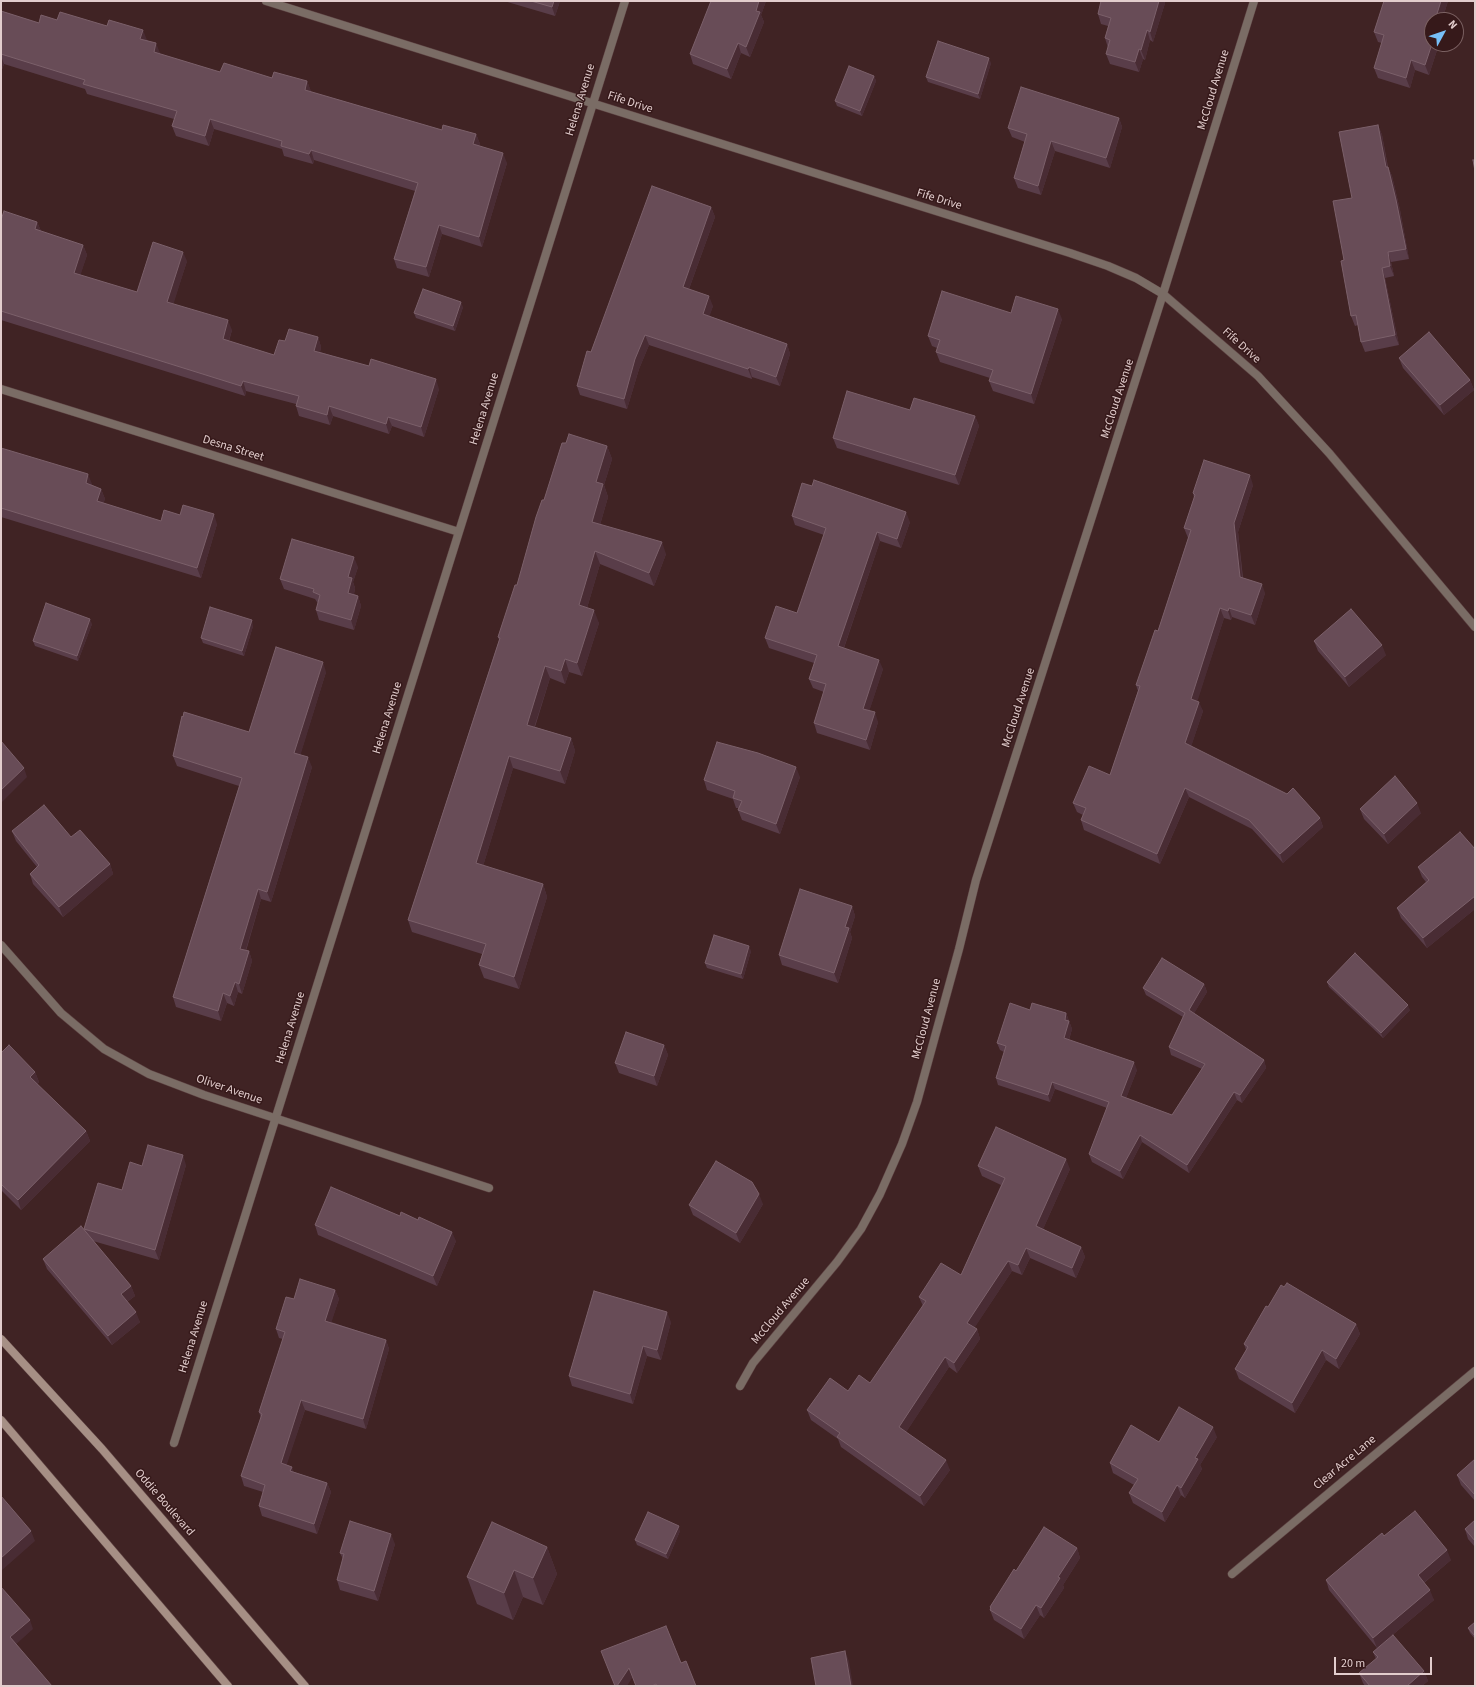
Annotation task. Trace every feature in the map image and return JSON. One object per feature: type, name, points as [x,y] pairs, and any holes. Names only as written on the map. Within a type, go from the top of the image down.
[{"type":"main road","name":"Oddie Boulevard","points":[[1,1339],[102,1449],[305,1686]]},
{"type":"main road","points":[[1,1420],[228,1686]]},
{"type":"street","name":"Fife Drive","points":[[266,1],[1102,264],[1136,278],[1163,294],[1258,376],[1291,410],[1329,453],[1475,628]]},
{"type":"street","name":"Helena Avenue","points":[[174,1442],[625,1]]},
{"type":"street","name":"McCloud Avenue","points":[[740,1386],[753,1363],[837,1262],[861,1229],[880,1194],[902,1144],[917,1102],[959,949],[976,880],[1163,294],[1254,1]]},
{"type":"street","name":"Desna Street","points":[[1,389],[459,532]]},
{"type":"street","name":"Oliver Avenue","points":[[1,945],[61,1013],[104,1049],[149,1074],[204,1094],[489,1188]]},
{"type":"street","name":"Clear Acre Lane","points":[[1232,1574],[1475,1371]]},
{"type":"building","points":[[531,1],[554,1],[552,7]]},
{"type":"building","points":[[711,1],[759,1],[756,11],[760,12],[746,47],[738,43],[727,69],[690,54]]},
{"type":"building","points":[[1101,1],[1159,1],[1150,32],[1147,30],[1141,50],[1139,49],[1135,62],[1106,54],[1110,40],[1105,38],[1111,18],[1098,14]]},
{"type":"building","points":[[1384,1],[1441,1],[1438,12],[1424,12],[1424,52],[1429,52],[1425,65],[1411,60],[1406,78],[1374,68],[1384,35],[1374,32]]},
{"type":"building","points":[[1,11],[39,23],[41,15],[57,20],[60,12],[107,26],[109,20],[143,30],[140,39],[156,43],[154,52],[220,72],[224,63],[272,78],[274,72],[307,81],[305,90],[442,130],[443,125],[476,134],[473,144],[503,153],[479,237],[439,225],[426,267],[394,259],[418,183],[311,150],[309,154],[281,146],[282,141],[210,119],[205,136],[172,126],[177,111],[83,84],[85,80],[1,54]]},
{"type":"building","points":[[938,41],[989,58],[978,94],[926,77]]},
{"type":"building","points":[[849,66],[874,76],[860,111],[835,101]]},
{"type":"building","points":[[1021,87],[1119,118],[1106,158],[1051,141],[1038,186],[1014,178],[1027,134],[1008,128]]},
{"type":"building","points":[[1378,125],[1386,167],[1388,167],[1406,249],[1388,252],[1390,266],[1382,268],[1395,335],[1361,342],[1356,315],[1351,316],[1341,261],[1344,260],[1333,201],[1352,198],[1339,132]]},
{"type":"building","points":[[1473,160],[1475,160],[1475,171]]},
{"type":"building","points":[[652,186],[711,207],[683,287],[709,296],[703,314],[787,344],[776,377],[749,367],[748,369],[645,335],[635,359],[624,399],[577,386],[587,351],[591,352]]},
{"type":"building","points":[[4,211],[37,222],[35,229],[83,245],[74,273],[137,292],[153,242],[183,252],[167,302],[228,320],[223,339],[274,355],[279,340],[285,341],[289,329],[318,337],[314,351],[369,366],[371,359],[436,379],[421,427],[388,417],[386,424],[329,406],[327,415],[296,406],[299,396],[243,381],[241,386],[1,311],[1,220]]},
{"type":"building","points":[[423,289],[461,302],[453,326],[414,313]]},
{"type":"building","points":[[942,291],[1011,313],[1016,296],[1058,309],[1031,394],[989,381],[993,370],[936,352],[940,340],[928,336]]},
{"type":"building","points":[[1429,332],[1470,380],[1440,405],[1399,358]]},
{"type":"building","points":[[847,391],[910,410],[914,398],[975,416],[955,475],[833,438]]},
{"type":"building","points":[[569,434],[607,446],[596,482],[603,484],[592,522],[662,542],[649,573],[595,551],[579,605],[594,610],[577,663],[565,659],[561,671],[545,666],[527,725],[571,738],[560,771],[509,756],[476,863],[543,884],[514,977],[479,965],[486,944],[408,920],[500,638],[498,637],[515,585],[517,585],[536,517],[542,500],[544,500],[562,443],[566,443]]},
{"type":"building","points":[[1,448],[88,474],[86,483],[101,489],[97,501],[161,521],[164,510],[180,515],[183,505],[214,514],[197,568],[1,508]]},
{"type":"building","points":[[1204,460],[1250,475],[1234,523],[1240,577],[1262,584],[1251,615],[1229,608],[1228,611],[1220,608],[1191,699],[1199,702],[1185,743],[1287,794],[1293,788],[1320,818],[1280,854],[1249,820],[1185,788],[1157,854],[1081,820],[1086,808],[1073,803],[1089,766],[1110,775],[1140,686],[1136,685],[1155,630],[1158,631],[1191,530],[1184,528],[1195,495],[1193,493]]},
{"type":"building","points":[[814,480],[906,512],[897,539],[877,532],[838,646],[879,660],[863,709],[875,712],[866,740],[814,723],[826,684],[809,679],[817,655],[765,638],[776,606],[797,613],[826,528],[792,516],[802,483],[812,486]]},
{"type":"building","points":[[292,539],[354,557],[348,577],[352,578],[348,593],[358,596],[351,620],[316,610],[320,595],[313,592],[314,589],[280,579]]},
{"type":"building","points":[[46,603],[90,619],[77,656],[33,641]]},
{"type":"building","points":[[210,607],[252,620],[242,651],[201,638]]},
{"type":"building","points":[[1351,609],[1382,645],[1345,677],[1314,641]]},
{"type":"building","points":[[276,647],[323,662],[294,753],[308,757],[267,892],[258,889],[240,949],[249,951],[239,984],[235,982],[230,996],[223,993],[218,1011],[173,997],[242,778],[173,756],[184,712],[249,732]]},
{"type":"building","points":[[1,741],[24,768],[1,790]]},
{"type":"building","points":[[717,742],[758,753],[796,767],[776,824],[738,810],[742,801],[733,798],[735,791],[704,780]]},
{"type":"building","points":[[1395,776],[1417,803],[1384,834],[1360,809]]},
{"type":"building","points":[[44,805],[71,837],[80,830],[110,864],[59,907],[30,874],[39,865],[12,831]]},
{"type":"building","points":[[1460,832],[1475,849],[1475,896],[1423,938],[1397,908],[1429,880],[1418,867]]},
{"type":"building","points":[[800,889],[852,906],[845,927],[849,928],[834,973],[779,955]]},
{"type":"building","points":[[714,935],[749,946],[741,974],[705,963]]},
{"type":"building","points":[[1355,953],[1408,1005],[1381,1033],[1327,982]]},
{"type":"building","points":[[1162,958],[1204,984],[1189,1010],[1264,1060],[1240,1095],[1234,1092],[1187,1165],[1140,1135],[1120,1171],[1089,1154],[1109,1102],[1052,1082],[1048,1095],[996,1078],[1006,1046],[997,1043],[1010,1003],[1030,1010],[1032,1003],[1066,1013],[1065,1020],[1069,1021],[1064,1038],[1134,1062],[1121,1096],[1172,1115],[1205,1064],[1169,1047],[1185,1013],[1143,988]]},
{"type":"building","points":[[626,1032],[664,1045],[654,1076],[615,1063]]},
{"type":"building","points":[[9,1045],[35,1072],[30,1077],[86,1131],[18,1200],[1,1184],[1,1053]]},
{"type":"building","points":[[996,1127],[1066,1159],[1036,1226],[1081,1247],[1072,1268],[1026,1248],[1018,1265],[1008,1261],[967,1323],[977,1329],[954,1363],[945,1357],[899,1427],[946,1460],[920,1496],[837,1437],[840,1433],[807,1410],[830,1378],[848,1391],[859,1375],[870,1383],[926,1301],[919,1297],[941,1263],[961,1275],[1005,1178],[978,1166]]},
{"type":"building","points":[[148,1145],[183,1155],[155,1250],[84,1229],[98,1183],[122,1190],[130,1162],[142,1166]]},
{"type":"building","points":[[716,1161],[752,1182],[759,1194],[736,1233],[689,1205]]},
{"type":"building","points":[[331,1187],[400,1216],[401,1212],[418,1220],[419,1217],[452,1232],[433,1276],[315,1225]]},
{"type":"building","points":[[81,1226],[131,1286],[121,1294],[136,1312],[108,1336],[43,1259]]},
{"type":"building","points":[[300,1279],[335,1290],[325,1321],[386,1340],[363,1419],[301,1400],[281,1463],[292,1467],[290,1471],[327,1483],[314,1524],[259,1506],[265,1485],[241,1476],[262,1414],[259,1412],[285,1332],[276,1329],[286,1297],[294,1299]]},
{"type":"building","points":[[1287,1283],[1356,1324],[1336,1359],[1322,1350],[1292,1403],[1235,1369],[1248,1347],[1244,1344],[1266,1306],[1268,1307],[1281,1285],[1284,1287]]},
{"type":"building","points":[[594,1291],[667,1312],[657,1350],[643,1346],[630,1394],[569,1376]]},
{"type":"building","points":[[1179,1407],[1213,1427],[1195,1458],[1198,1459],[1181,1488],[1177,1485],[1162,1512],[1129,1493],[1138,1479],[1110,1463],[1131,1425],[1159,1442]]},
{"type":"building","points":[[1475,1459],[1475,1495],[1457,1475]]},
{"type":"building","points":[[1,1496],[31,1531],[1,1558]]},
{"type":"building","points":[[1415,1511],[1447,1550],[1418,1575],[1430,1590],[1373,1638],[1326,1580],[1382,1533],[1384,1536]]},
{"type":"building","points":[[648,1512],[679,1526],[666,1554],[635,1540]]},
{"type":"building","points":[[1475,1520],[1475,1541],[1465,1529]]},
{"type":"building","points":[[350,1521],[391,1534],[374,1591],[337,1580],[344,1554],[340,1553]]},
{"type":"building","points":[[492,1522],[547,1547],[533,1578],[514,1570],[504,1593],[467,1577]]},
{"type":"building","points":[[1044,1527],[1077,1548],[1058,1577],[1060,1578],[1041,1608],[1036,1605],[1021,1629],[990,1610],[990,1607],[1014,1569],[1016,1571]]},
{"type":"building","points":[[1,1587],[30,1620],[10,1637],[52,1686],[1,1686]]},
{"type":"building","points":[[1475,1622],[1475,1636],[1468,1628]]},
{"type":"building","points":[[666,1626],[681,1663],[686,1661],[696,1686],[657,1686],[656,1684],[652,1686],[636,1686],[629,1668],[617,1686],[615,1686],[601,1651]]},
{"type":"building","points":[[1393,1635],[1424,1671],[1407,1686],[1370,1686],[1359,1673],[1378,1657],[1373,1652]]},
{"type":"building","points":[[845,1651],[851,1686],[816,1686],[811,1658]]}]
